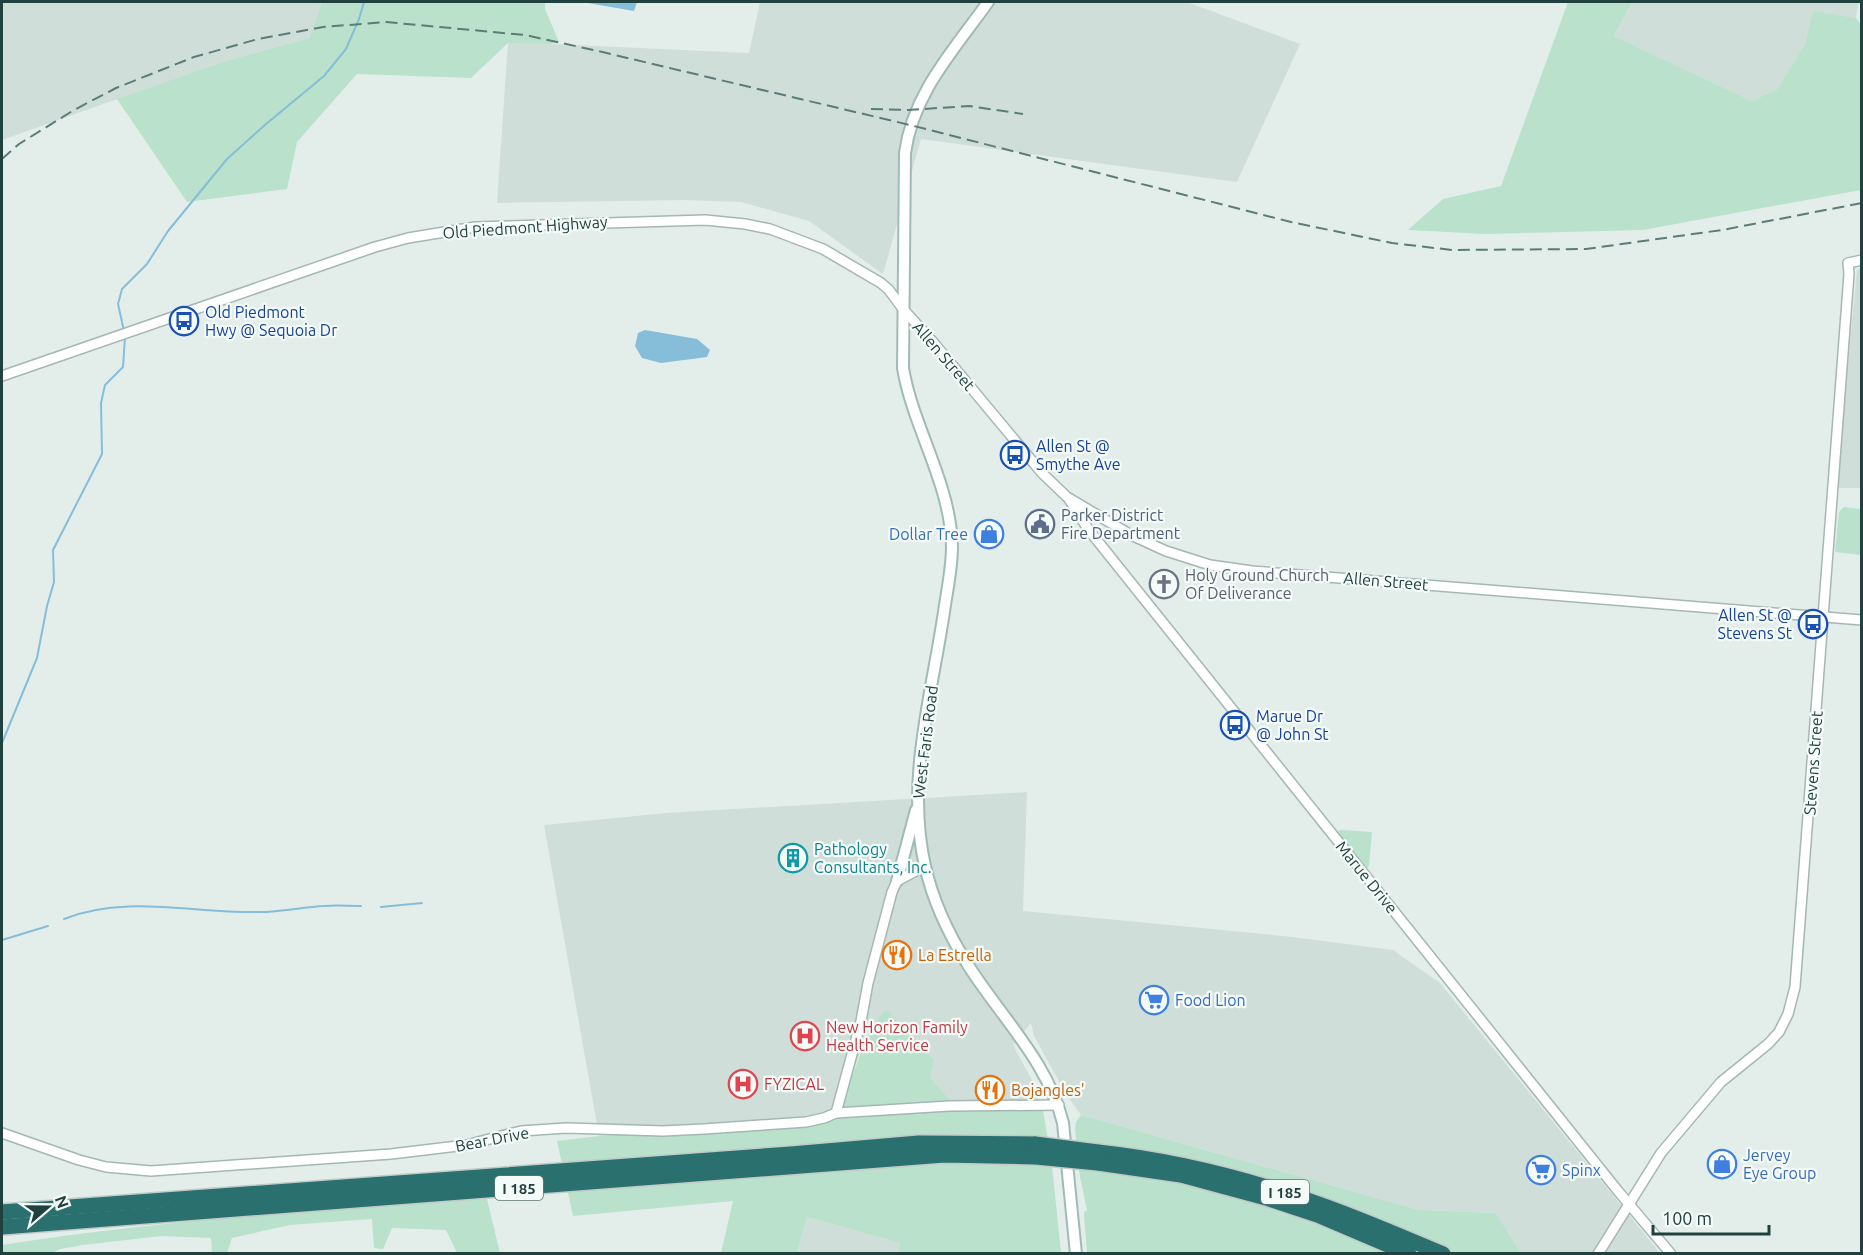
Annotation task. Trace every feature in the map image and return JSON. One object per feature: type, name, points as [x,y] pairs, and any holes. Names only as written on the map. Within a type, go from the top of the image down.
[{"type":"highway","name":"I 185","points":[[2,1212],[919,1143],[1176,1164],[1245,1180],[1318,1203],[1443,1254]]},
{"type":"highway","name":"I 185","points":[[2,1227],[944,1155],[1035,1151]]},
{"type":"highway","name":"I 185","points":[[1098,1157],[1181,1175],[1266,1198],[1320,1216],[1409,1254]]},
{"type":"main road","name":"West Faris Road","points":[[988,2],[928,87],[908,130],[904,168],[902,353],[905,380],[942,491],[952,545],[941,634],[921,750],[918,804],[925,866],[933,893],[951,935],[968,966],[1041,1068],[1059,1105],[1065,1139],[1076,1254]]},
{"type":"main road","points":[[897,881],[918,804]]},
{"type":"street","name":"Old Piedmont Highway","points":[[2,375],[397,241],[448,230],[518,224],[705,220],[753,225],[799,239],[849,263],[889,290],[903,309]]},
{"type":"street","name":"Stevens Street","points":[[1598,1254],[1660,1153],[1709,1094],[1768,1044],[1779,1032],[1788,1014],[1795,987],[1824,617],[1849,274],[1848,262],[1862,260]]},
{"type":"street","name":"Allen Street","points":[[903,309],[1042,473],[1067,497],[1131,535],[1166,551],[1210,565],[1275,572],[1862,620]]},
{"type":"street","name":"Marue Drive","points":[[1067,497],[1095,539],[1671,1254]]},
{"type":"street","points":[[836,1113],[861,1021],[886,912],[897,881],[925,866]]},
{"type":"street","name":"Bear Drive","points":[[2,1132],[106,1167],[151,1171],[413,1152],[466,1144],[521,1131],[566,1128],[704,1130],[806,1122],[824,1119],[836,1113],[948,1106],[1059,1105]]},
{"type":"shaded area","points":[[2,2],[322,2],[309,38],[222,62],[2,140]]},
{"type":"shaded area","points":[[760,2],[1187,2],[1300,44],[1237,182],[921,139],[883,274],[809,221],[741,202],[685,200],[497,203],[508,42],[749,53]]},
{"type":"shaded area","points":[[1632,2],[1859,2],[1856,18],[1813,12],[1805,44],[1777,89],[1752,101],[1614,36]]},
{"type":"shaded area","points":[[1861,269],[1861,488],[1836,488],[1857,270]]},
{"type":"shaded area","points":[[1027,792],[1023,911],[1284,936],[1393,950],[1440,983],[1660,1253],[1521,1253],[1496,1213],[1419,1210],[1081,1115],[1066,1094],[1034,1036],[1031,1023],[1013,1045],[1032,1080],[1043,1110],[952,1102],[930,1077],[869,1029],[835,1121],[599,1136],[544,825],[666,813]]},
{"type":"shaded area","points":[[807,1217],[900,1243],[898,1253],[797,1254]]},
{"type":"green space","points":[[322,2],[545,2],[545,9],[559,42],[550,44],[508,43],[471,78],[357,74],[297,142],[287,189],[187,202],[117,99],[222,62],[309,38]]},
{"type":"green space","points":[[1568,2],[1632,2],[1614,36],[1752,101],[1777,89],[1805,44],[1813,11],[1856,18],[1862,26],[1861,190],[1643,230],[1486,234],[1408,230],[1443,199],[1501,186]]},
{"type":"green space","points":[[1844,507],[1861,509],[1861,555],[1835,552],[1839,512]]},
{"type":"green space","points":[[1337,831],[1372,832],[1367,868],[1340,838]]},
{"type":"green space","points":[[886,1009],[934,1060],[930,1077],[952,1102],[1043,1110],[1052,1165],[1061,1253],[898,1253],[900,1243],[807,1217],[797,1253],[721,1253],[733,1201],[573,1216],[557,1141],[599,1136],[835,1121],[870,1029]]},
{"type":"green space","points":[[1081,1115],[1419,1210],[1496,1213],[1521,1253],[1087,1253],[1084,1212],[1087,1210],[1080,1177],[1075,1129],[1076,1122]]},
{"type":"green space","points":[[487,1199],[500,1253],[457,1253],[446,1230],[392,1228],[383,1249],[374,1248],[372,1219],[290,1225],[232,1238],[227,1253],[212,1253],[211,1238],[161,1236],[83,1245],[60,1249],[52,1253],[2,1254],[2,1245],[183,1222]]},
{"type":"water","points":[[582,2],[637,2],[634,11]]},
{"type":"water","points":[[645,330],[697,339],[710,350],[707,357],[661,363],[642,358],[635,346],[638,333]]},
{"type":"waterway","points":[[124,331],[118,304],[122,289],[147,264],[168,231],[227,159],[324,76],[346,49],[364,2]]},
{"type":"waterway","points":[[2,743],[37,658],[54,582],[53,550],[102,454],[101,403],[105,385],[123,367],[125,337]]},
{"type":"waterway","points":[[381,907],[422,903]]},
{"type":"waterway","points":[[64,919],[88,912],[136,906],[236,912],[361,906]]},
{"type":"waterway","points":[[2,940],[48,926]]},
{"type":"waterway","points":[[2,960],[2,991]]},
{"type":"railway","points":[[2,159],[19,144],[74,110],[116,88],[194,57],[258,39],[323,27],[386,22],[525,35],[598,51],[910,125],[1291,222],[1392,243],[1452,250],[1586,249],[1722,230],[1862,203]]},
{"type":"railway","points":[[871,109],[908,110],[969,106],[1023,114]]},
{"type":"place","name":"Old Piedmont Hwy @ Sequoia Dr","points":[[184,321]]},
{"type":"place","name":"Allen St @ Smythe Ave","points":[[1015,455]]},
{"type":"place","name":"Parker District Fire Department","points":[[1040,524]]},
{"type":"place","name":"Dollar Tree","points":[[989,534]]},
{"type":"place","name":"Holy Ground Church Of Deliverance","points":[[1164,584]]},
{"type":"place","name":"Allen St @ Stevens St","points":[[1813,624]]},
{"type":"place","name":"Marue Dr @ John St","points":[[1235,725]]},
{"type":"place","name":"Pathology Consultants, Inc.","points":[[793,858]]},
{"type":"place","name":"La Estrella","points":[[897,955]]},
{"type":"place","name":"Food Lion","points":[[1154,1000]]},
{"type":"place","name":"New Horizon Family Health Service","points":[[805,1036]]},
{"type":"place","name":"FYZICAL","points":[[743,1084]]},
{"type":"place","name":"Bojangles'","points":[[990,1090]]},
{"type":"place","name":"Jervey Eye Group","points":[[1722,1164]]},
{"type":"place","name":"Spinx","points":[[1541,1170]]}]
